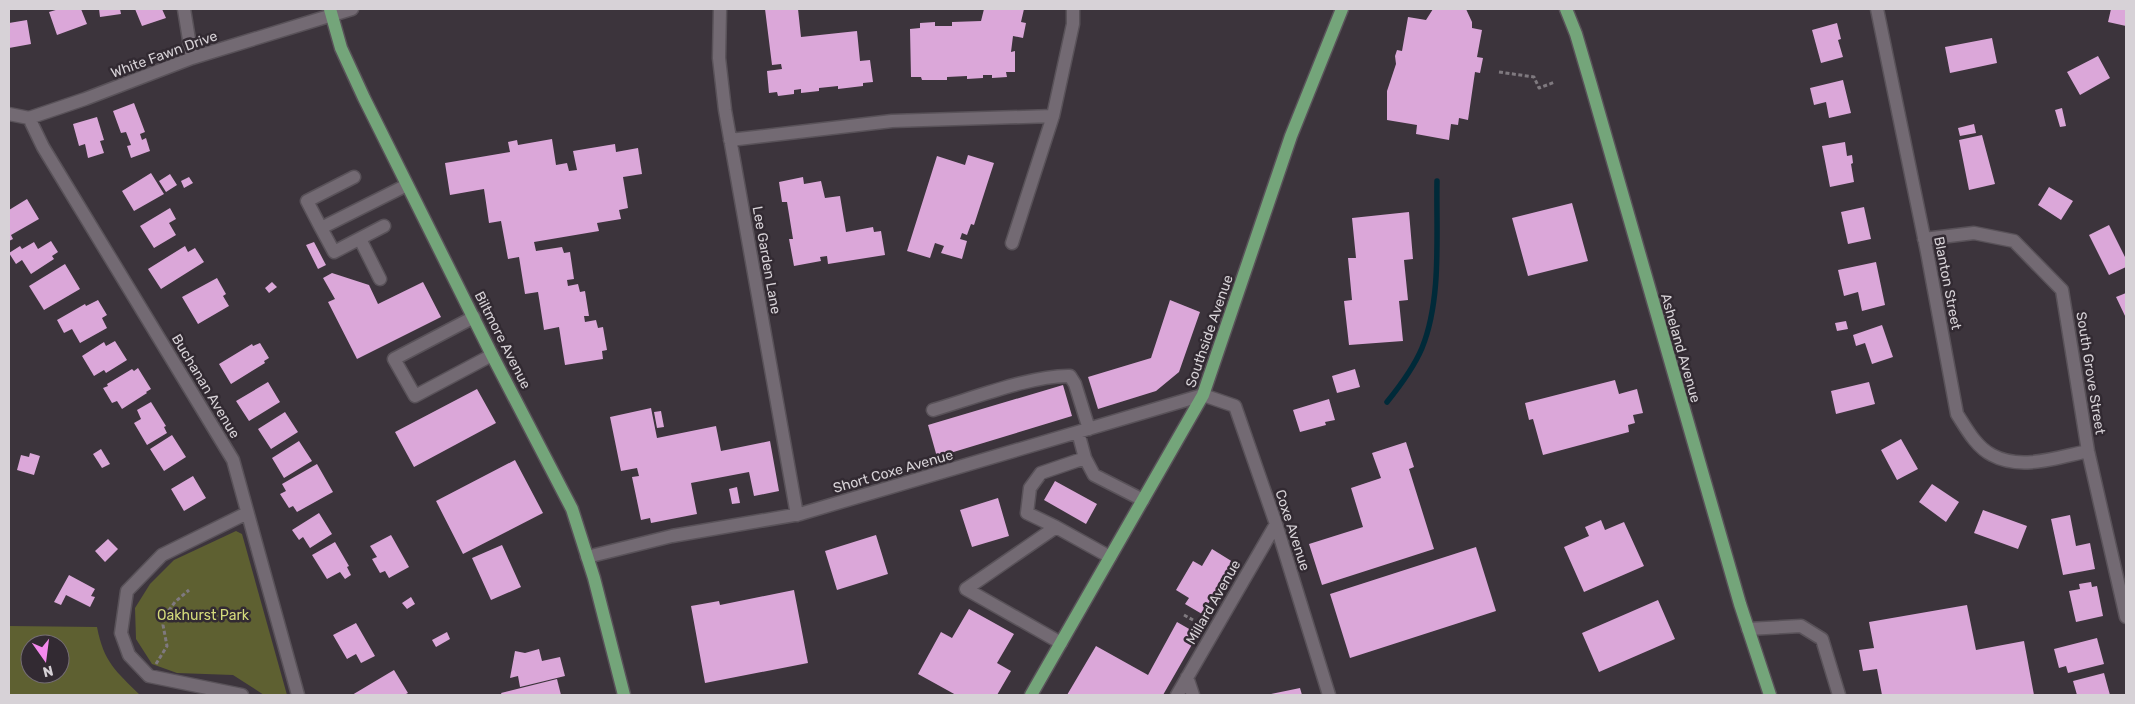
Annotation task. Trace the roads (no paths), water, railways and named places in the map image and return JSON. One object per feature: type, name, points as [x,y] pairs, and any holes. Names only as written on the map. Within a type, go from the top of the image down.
[{"type":"main road","name":"Southside Avenue","points":[[1031,695],[1203,395],[1291,136],[1342,9]]},
{"type":"main road","name":"Asheland Avenue","points":[[1566,9],[1581,51],[1748,629],[1770,695]]},
{"type":"main road","name":"Biltmore Avenue","points":[[330,11],[341,48],[407,185],[572,510],[624,695]]},
{"type":"street","points":[[184,9],[192,58]]},
{"type":"street","name":"White Fawn Drive","points":[[29,118],[85,99],[192,58],[330,11],[352,9]]},
{"type":"street","name":"Lee Garden Lane","points":[[720,9],[719,58],[730,140],[797,515]]},
{"type":"street","points":[[1012,243],[1053,116],[1073,24],[1073,9]]},
{"type":"street","name":"Blanton Street","points":[[1877,9],[1924,239],[1957,414],[1971,435],[1992,456],[2026,463],[2088,451]]},
{"type":"street","points":[[9,114],[29,118]]},
{"type":"street","points":[[730,140],[892,121],[1053,116]]},
{"type":"street","name":"Buchanan Avenue","points":[[29,118],[43,147],[233,460],[298,695]]},
{"type":"street","points":[[354,177],[307,201],[334,252],[384,226]]},
{"type":"street","points":[[322,228],[407,185]]},
{"type":"street","name":"South Grove Street","points":[[1924,239],[1974,233],[2014,240],[2062,290],[2088,451],[2126,617]]},
{"type":"street","points":[[360,239],[380,279]]},
{"type":"street","points":[[474,316],[394,359],[414,396],[492,355]]},
{"type":"street","points":[[933,410],[1036,380],[1070,376],[1075,384],[1083,430],[1085,458],[1094,475],[1143,500]]},
{"type":"street","name":"Short Coxe Avenue","points":[[587,558],[672,536],[797,515],[1203,395]]},
{"type":"street","name":"Coxe Avenue","points":[[1203,395],[1235,406],[1276,524],[1330,695]]},
{"type":"street","points":[[1085,458],[1041,473],[1030,488],[1028,513],[1110,558]]},
{"type":"street","points":[[242,695],[149,676],[129,655],[121,633],[127,591],[162,554],[247,513]]},
{"type":"street","name":"Millard Avenue","points":[[1177,695],[1276,524]]},
{"type":"street","points":[[1056,527],[966,589],[1061,643]]},
{"type":"street","points":[[1748,629],[1801,626],[1822,639],[1839,695]]},
{"type":"street","points":[[1187,677],[1193,695]]},
{"type":"waterway","points":[[1387,402],[1402,383],[1422,348],[1433,309],[1437,266],[1437,181]]},
{"type":"park label","name":"Oakhurst Park","points":[[203,615]]}]
